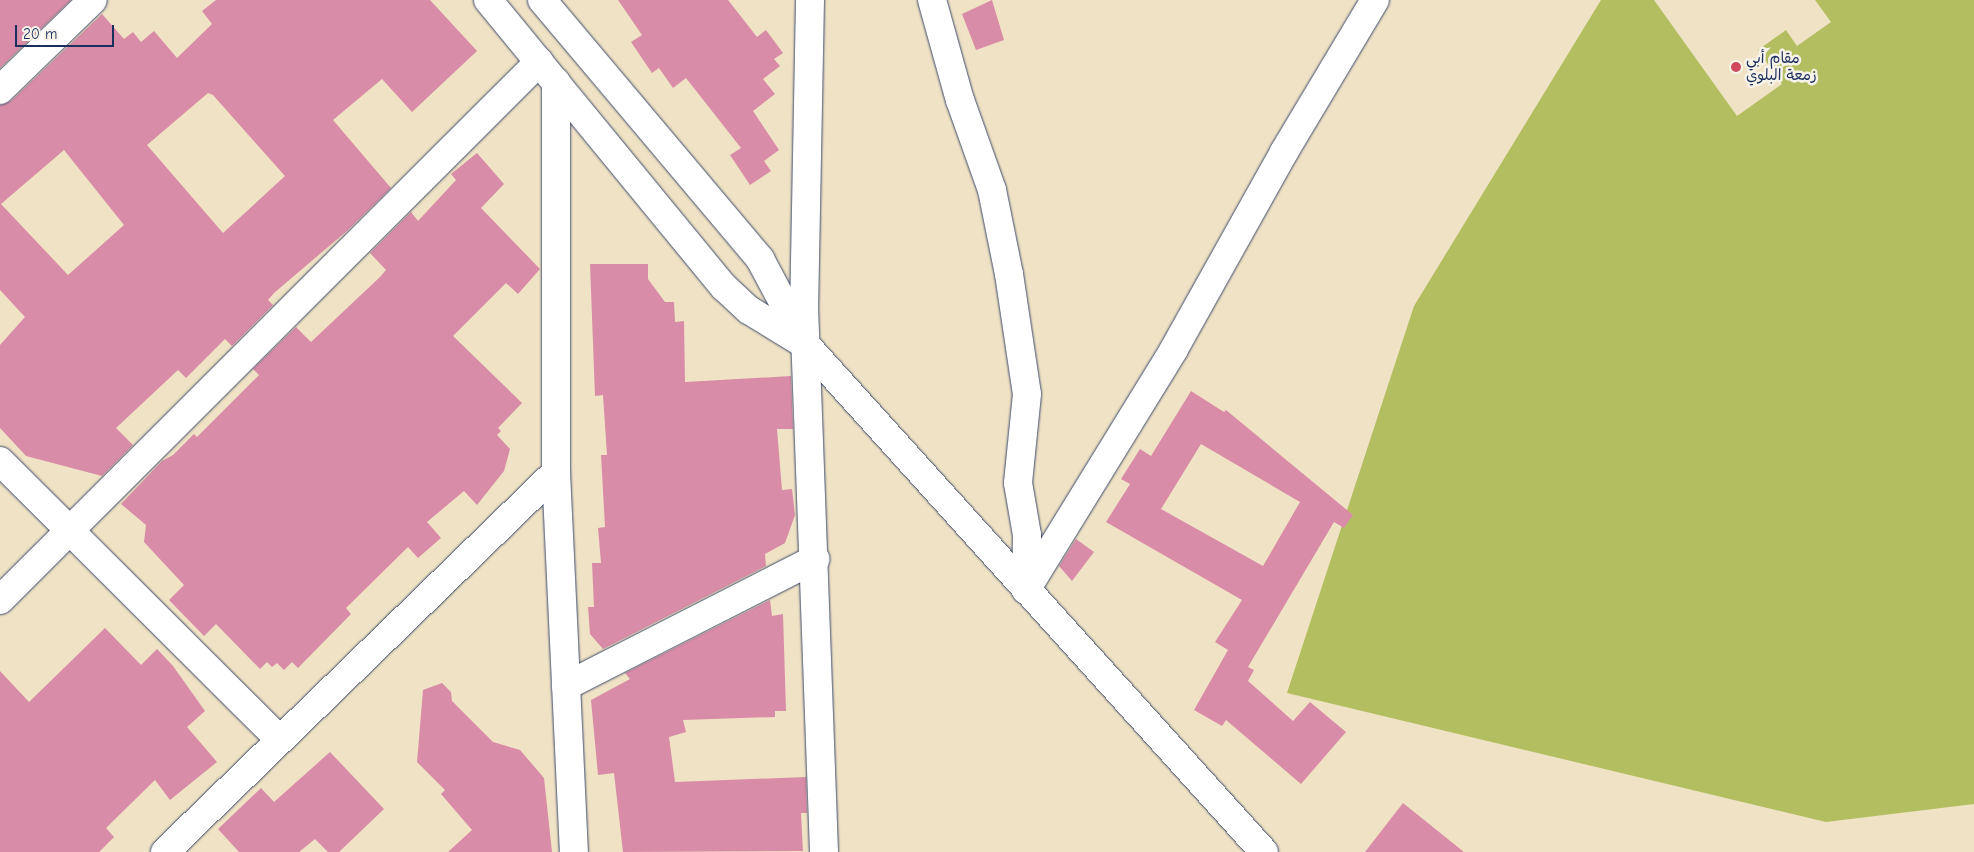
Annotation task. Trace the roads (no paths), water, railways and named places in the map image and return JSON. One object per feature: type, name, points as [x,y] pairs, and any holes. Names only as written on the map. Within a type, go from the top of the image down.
[{"type":"street","points":[[0,90],[93,0]]},
{"type":"street","points":[[488,0],[724,286],[748,310],[806,345]]},
{"type":"street","points":[[542,0],[760,259],[806,345],[1264,852]]},
{"type":"street","points":[[810,0],[804,306],[815,559],[824,852]]},
{"type":"street","points":[[932,0],[957,90],[992,190],[1009,274],[1027,394],[1018,482],[1027,535],[1026,590]]},
{"type":"street","points":[[1026,590],[1174,348],[1284,152],[1375,0]]},
{"type":"street","points":[[0,600],[72,531],[409,188],[539,62]]},
{"type":"street","points":[[556,82],[556,472],[574,852]]},
{"type":"street","points":[[0,461],[278,738]]},
{"type":"street","points":[[165,852],[278,738],[556,472]]},
{"type":"street","points":[[566,686],[815,559]]},
{"type":"place","name":"مقام أبي زمعة البلوي","points":[[1736,67]]}]
